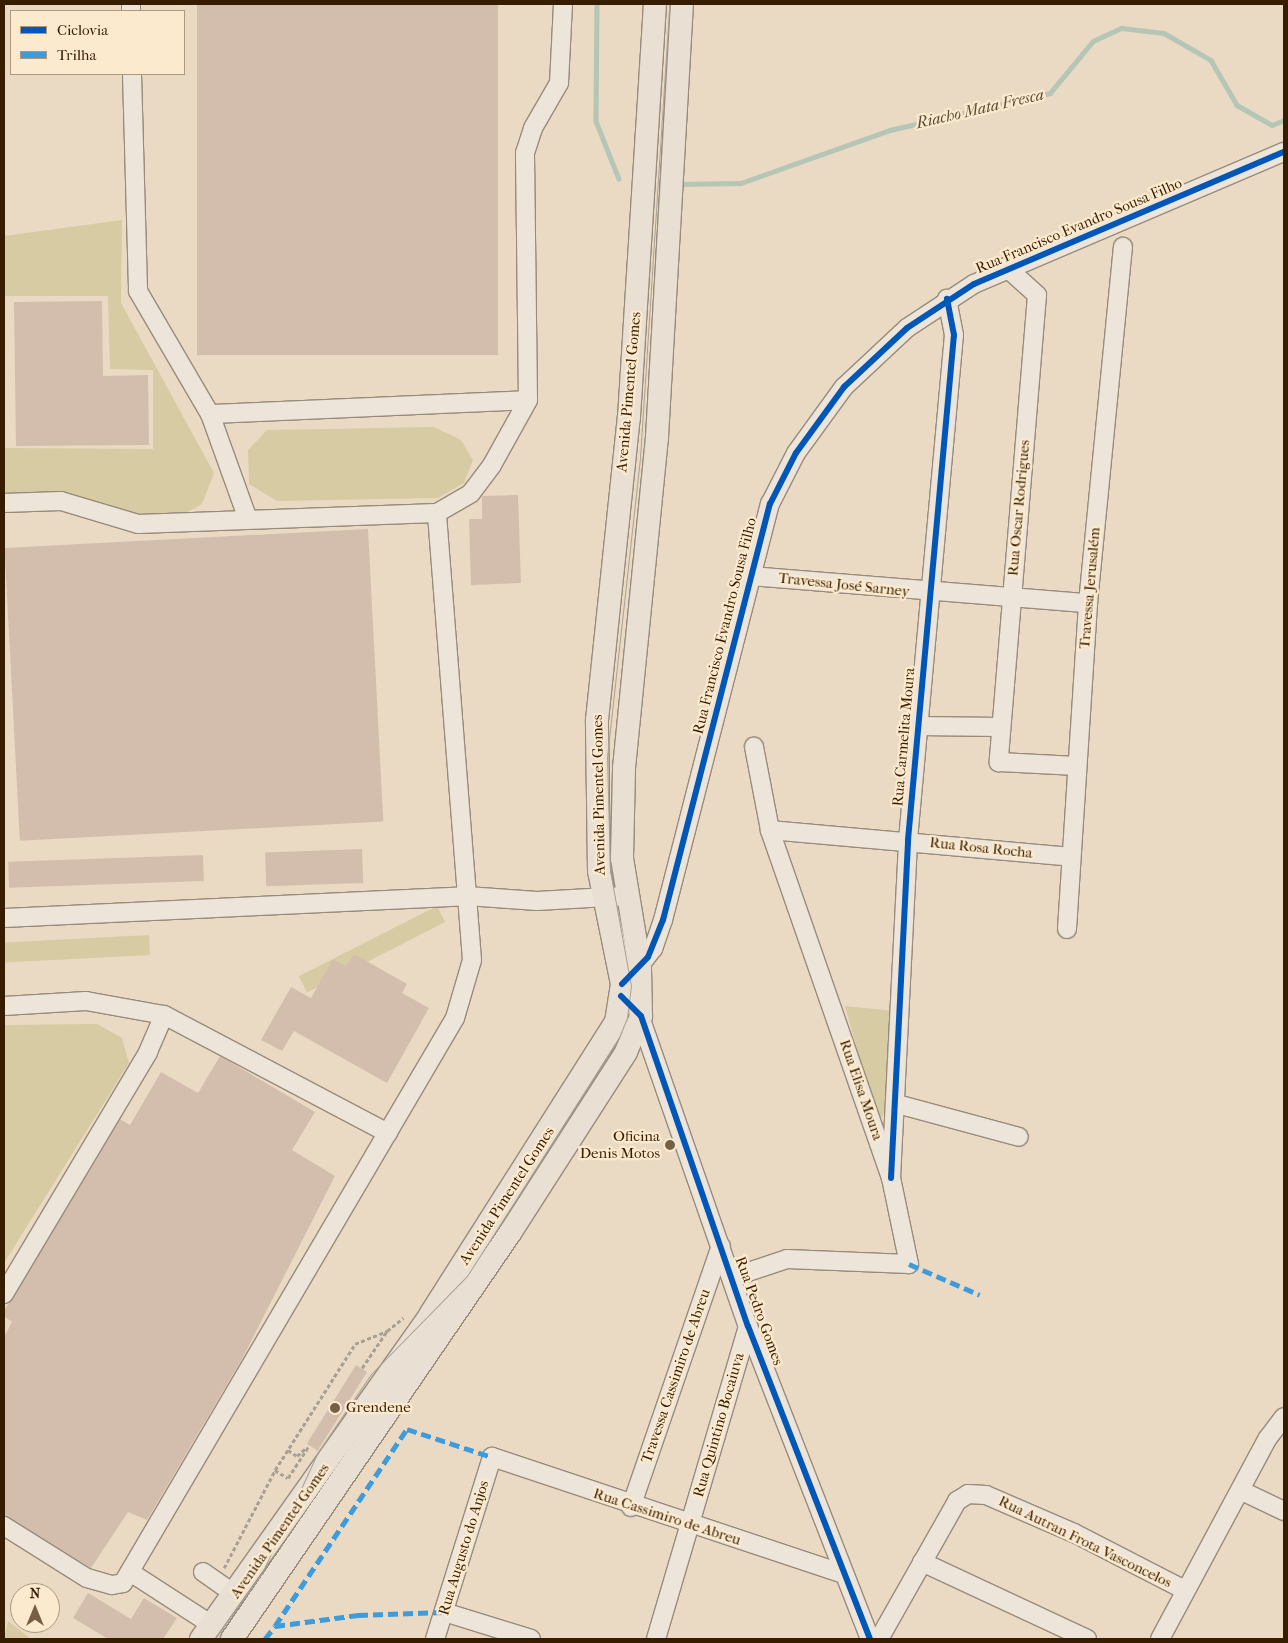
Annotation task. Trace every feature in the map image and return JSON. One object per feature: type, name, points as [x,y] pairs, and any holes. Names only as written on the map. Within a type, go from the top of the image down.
[{"type":"main road","name":"Avenida Pimentel Gomes","points":[[207,1632],[441,1298],[607,1040],[622,990],[602,900],[596,809],[604,626],[629,417],[655,4]]},
{"type":"main road","name":"Avenida Pimentel Gomes","points":[[232,1639],[510,1233],[626,1052],[641,1016],[640,967],[625,896],[624,768],[657,437],[682,4]]},
{"type":"main road","points":[[604,626],[637,629]]},
{"type":"street","points":[[4,503],[61,501],[138,524],[247,517],[437,513],[471,493],[492,465],[528,400],[525,153],[533,128],[559,83],[563,4]]},
{"type":"street","points":[[132,75],[138,291],[210,414],[247,517]]},
{"type":"street","name":"Rua Francisco Evandro Sousa Filho","points":[[640,967],[663,920],[770,504],[820,418],[876,354],[947,299],[1006,267],[1284,152]]},
{"type":"street","name":"Travessa Jerusalém","points":[[1067,929],[1088,603],[1123,248]]},
{"type":"street","name":"Rua Oscar Rodrigues","points":[[1006,267],[1037,295],[998,762],[1077,766]]},
{"type":"street","name":"Rua Carmelita Moura","points":[[891,1178],[897,1104],[908,840],[954,335],[947,299]]},
{"type":"street","points":[[210,414],[528,400]]},
{"type":"street","points":[[4,1526],[87,1578],[117,1584],[130,1572],[388,1133],[463,1000],[472,960],[437,513]]},
{"type":"street","name":"Travessa José Sarney","points":[[750,576],[929,594],[1088,603]]},
{"type":"street","points":[[917,726],[1001,727]]},
{"type":"street","name":"Rua Elisa Moura","points":[[733,1277],[787,1259],[909,1264],[891,1178],[770,830],[754,747]]},
{"type":"street","name":"Rua Rosa Rocha","points":[[770,830],[908,840],[1071,857]]},
{"type":"street","points":[[4,918],[467,896],[602,900],[625,896]]},
{"type":"street","points":[[640,967],[622,990],[641,1016]]},
{"type":"street","points":[[4,1006],[86,1001],[164,1015],[222,1042],[388,1133]]},
{"type":"street","points":[[4,1294],[148,1052],[164,1015]]},
{"type":"street","name":"Rua Pedro Gomes","points":[[641,1016],[733,1277],[748,1326],[870,1639]]},
{"type":"street","points":[[897,1104],[1019,1137]]},
{"type":"street","name":"Travessa Cassimiro de Abreu","points":[[631,1507],[722,1246]]},
{"type":"street","name":"Rua Quintino Bocaiuva","points":[[656,1639],[748,1326]]},
{"type":"street","points":[[1160,1639],[1185,1590],[1242,1491],[1268,1438],[1284,1417]]},
{"type":"street","name":"Rua Cassimiro de Abreu","points":[[492,1457],[631,1507],[844,1574]]},
{"type":"street","name":"Rua Augusto do Anjos","points":[[436,1639],[492,1457]]},
{"type":"street","points":[[1242,1491],[1284,1512]]},
{"type":"street","name":"Rua Autran Frota Vasconcelos","points":[[922,1562],[957,1501],[968,1494],[986,1495],[1185,1590]]},
{"type":"street","points":[[879,1639],[922,1562],[1087,1639]]},
{"type":"street","points":[[130,1572],[207,1632]]},
{"type":"street","points":[[210,1577],[235,1594]]},
{"type":"street","points":[[444,1612],[531,1639]]},
{"type":"path","points":[[210,1577],[355,1344],[387,1331]]},
{"type":"path","points":[[362,1368],[373,1352]]},
{"type":"path","points":[[276,1470],[288,1478],[310,1446],[297,1456],[288,1450]]},
{"type":"shaded area","points":[[122,220],[121,303],[214,473],[202,504],[180,516],[115,518],[4,496],[4,448],[153,449],[153,370],[110,369],[108,296],[4,296],[4,236]]},
{"type":"shaded area","points":[[434,427],[461,440],[473,460],[464,483],[438,498],[277,501],[249,484],[248,450],[267,430]]},
{"type":"shaded area","points":[[437,906],[445,922],[307,992],[299,976]]},
{"type":"shaded area","points":[[149,935],[150,955],[5,963],[4,943]]},
{"type":"shaded area","points":[[845,1006],[896,1011],[883,1118],[875,1113]]},
{"type":"shaded area","points":[[97,1024],[122,1038],[129,1063],[4,1263],[4,1025]]},
{"type":"shaded area","points":[[8,1621],[10,1623],[10,1633],[23,1633],[31,1639],[4,1639]]},
{"type":"building","points":[[197,4],[498,4],[498,355],[197,355]]},
{"type":"building","points":[[102,301],[103,376],[148,375],[149,445],[16,446],[14,302]]},
{"type":"building","points":[[518,495],[521,583],[471,585],[469,519],[482,519],[482,496]]},
{"type":"building","points":[[368,529],[383,822],[20,841],[4,548]]},
{"type":"building","points":[[362,849],[363,883],[266,886],[265,852]]},
{"type":"building","points":[[203,855],[204,881],[9,888],[8,862]]},
{"type":"building","points":[[354,954],[407,984],[402,993],[429,1008],[387,1083],[294,1031],[282,1051],[261,1040],[291,987],[311,998],[333,959],[346,967]]},
{"type":"building","points":[[220,1056],[315,1112],[292,1150],[335,1176],[242,1359],[147,1520],[128,1512],[91,1568],[4,1515],[4,1337],[12,1322],[4,1316],[4,1311],[120,1119],[130,1125],[161,1072],[198,1093]]},
{"type":"building","name":"Grendene","points":[[356,1365],[367,1372],[318,1451],[307,1444]]},
{"type":"building","points":[[88,1593],[131,1619],[144,1598],[177,1618],[163,1639],[108,1639],[73,1618]]},
{"type":"waterway","name":"Riacho Mata Fresca","points":[[597,4],[596,121],[619,179]]},
{"type":"waterway","name":"Riacho Mata Fresca","points":[[678,184],[741,183],[890,130],[1050,93],[1093,41],[1121,28],[1164,33],[1211,60],[1237,105],[1272,125],[1284,120]]},
{"type":"tram line","points":[[214,1639],[262,1573],[318,1452],[371,1374],[467,1276],[618,1040],[627,1018],[631,986],[610,871],[607,757],[640,458],[669,4]]},
{"type":"marked path","points":[[909,1264],[980,1295]]},
{"type":"marked path","points":[[275,1626],[407,1429],[492,1457]]},
{"type":"marked path","points":[[265,1639],[275,1626],[358,1615],[444,1612]]},
{"type":"cycle path","points":[[622,984],[648,957],[663,920],[770,504],[796,453],[844,387],[907,328],[974,284],[1284,152]]},
{"type":"cycle path","points":[[891,1178],[908,840],[954,335],[947,299]]},
{"type":"cycle path","points":[[621,996],[641,1016],[748,1326],[870,1639]]},
{"type":"place","name":"Oficina Denis Motos","points":[[670,1145]]},
{"type":"place","name":"Grendene","points":[[335,1408]]}]
